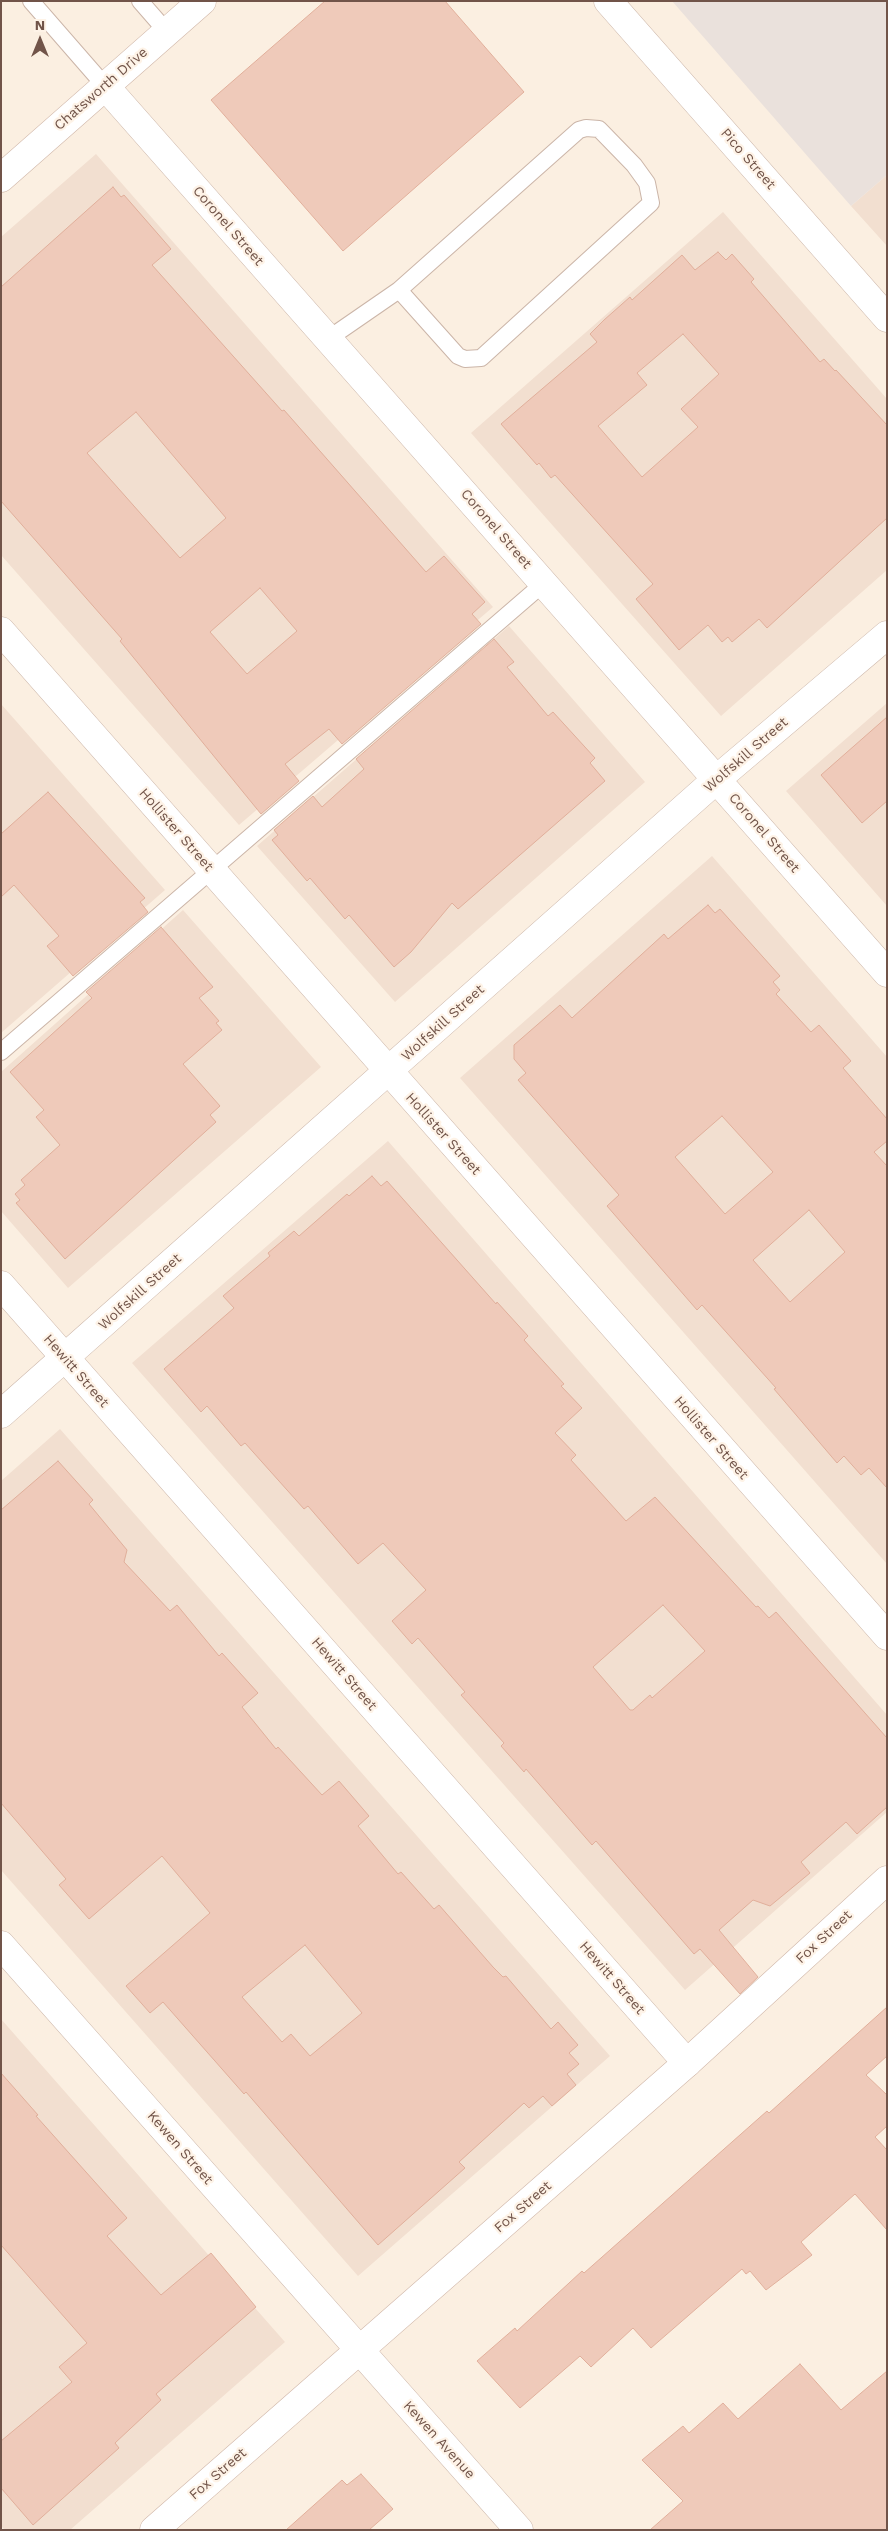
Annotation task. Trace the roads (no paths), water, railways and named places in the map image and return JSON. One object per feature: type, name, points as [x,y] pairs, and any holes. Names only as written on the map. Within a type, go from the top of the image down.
[{"type":"street","name":"Chatsworth Drive","points":[[1,178],[202,1]]},
{"type":"street","name":"Pico Street","points":[[608,1],[887,318]]},
{"type":"street","name":"Coronel Street","points":[[105,86],[887,973]]},
{"type":"street","name":"Hollister Street","points":[[1,631],[887,1636]]},
{"type":"street","name":"Wolfskill Street","points":[[1,1414],[717,779],[887,635]]},
{"type":"street","name":"Hewitt Street","points":[[1,1285],[688,2063]]},
{"type":"street","name":"Fox Street","points":[[154,2530],[688,2063],[887,1880]]},
{"type":"street","name":"Kewen Street","points":[[1,1945],[359,2350]]},
{"type":"street","name":"Kewen Avenue","points":[[359,2350],[519,2530]]},
{"type":"lane","points":[[31,1],[105,86]]},
{"type":"lane","points":[[140,1],[167,32]]},
{"type":"lane","points":[[328,339],[399,290],[579,130],[586,128],[599,129],[634,165],[647,183],[651,203],[481,358],[465,359],[458,356],[399,290]]},
{"type":"lane","points":[[1,1052],[544,583]]}]
